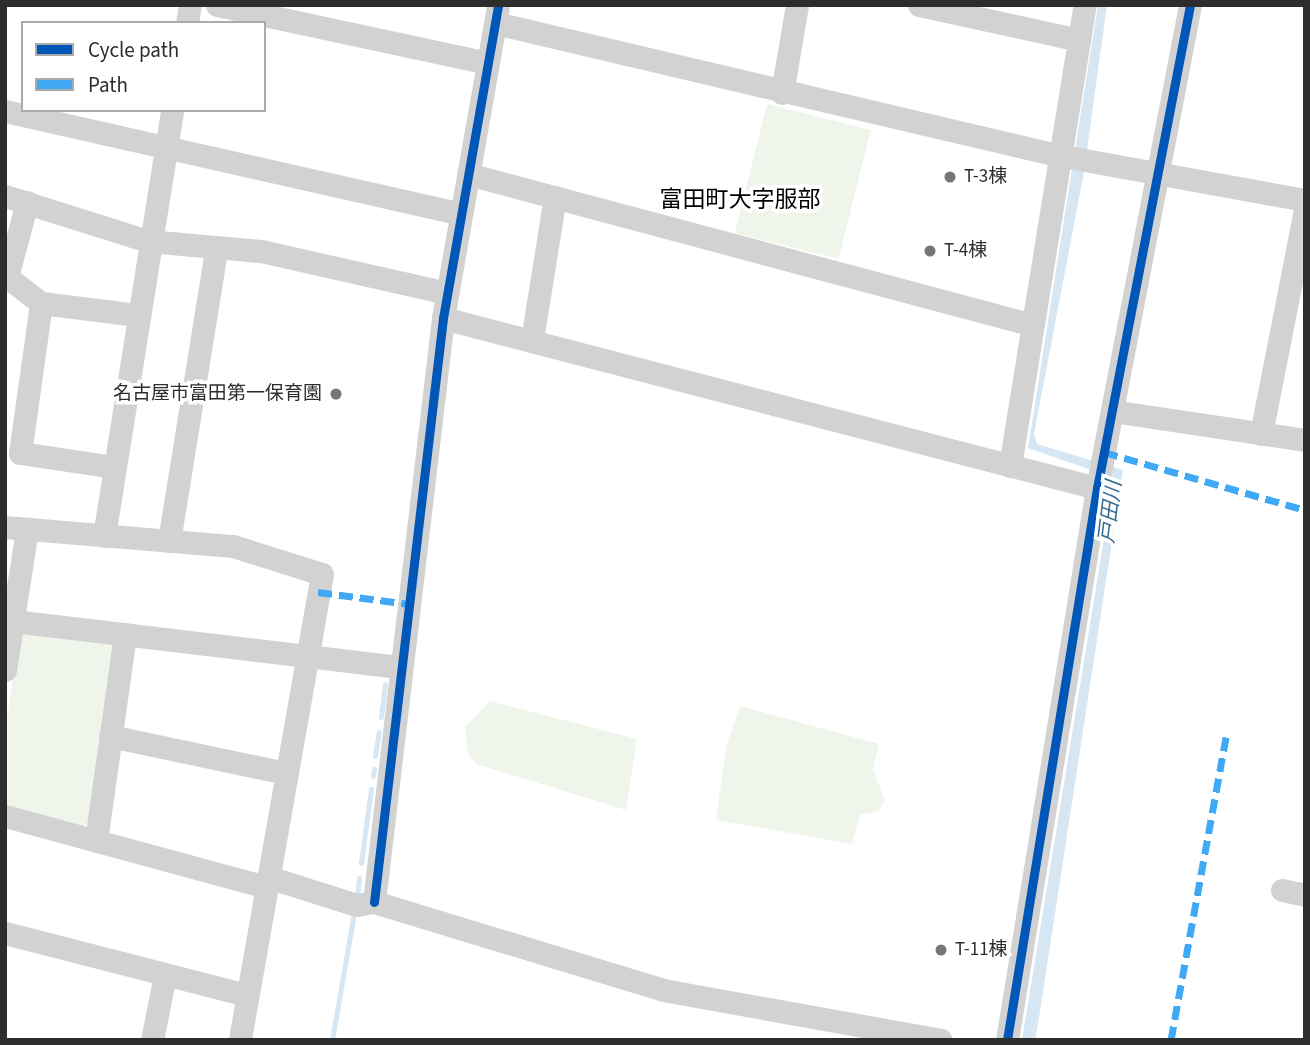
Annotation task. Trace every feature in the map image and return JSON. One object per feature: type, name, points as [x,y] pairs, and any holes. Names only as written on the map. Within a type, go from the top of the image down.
[{"type":"street","points":[[217,5],[487,63]]},
{"type":"street","points":[[782,93],[797,5]]},
{"type":"street","points":[[919,5],[1079,40]]},
{"type":"street","points":[[1010,466],[1029,324],[1072,158],[1079,40],[1085,5]]},
{"type":"street","points":[[1007,1040],[1099,476],[1190,5]]},
{"type":"street","points":[[374,902],[443,318],[494,11],[782,93],[1072,158],[1305,200]]},
{"type":"street","points":[[5,111],[459,214]]},
{"type":"street","points":[[104,536],[136,315],[172,112]]},
{"type":"street","points":[[468,174],[1029,324]]},
{"type":"street","points":[[532,341],[555,197]]},
{"type":"street","points":[[136,315],[41,303],[7,277],[16,199],[148,241],[216,251]]},
{"type":"street","points":[[1261,434],[1305,211]]},
{"type":"street","points":[[169,541],[216,251],[224,244],[447,293]]},
{"type":"street","points":[[41,303],[20,453],[114,467]]},
{"type":"street","points":[[443,318],[1010,466],[1099,476]]},
{"type":"street","points":[[1112,411],[1305,440]]},
{"type":"street","points":[[5,670],[16,528],[233,547],[321,573],[240,1040]]},
{"type":"street","points":[[9,621],[401,667]]},
{"type":"street","points":[[96,841],[125,634]]},
{"type":"street","points":[[110,736],[286,773]]},
{"type":"street","points":[[5,816],[357,905],[374,902],[663,990],[903,1037],[941,1040]]},
{"type":"street","points":[[1282,890],[1305,895]]},
{"type":"street","points":[[5,933],[247,995]]},
{"type":"street","points":[[152,1040],[165,975]]},
{"type":"shaded area","points":[[767,104],[871,130],[839,259],[735,233]]},
{"type":"shaded area","points":[[27,629],[111,640],[116,646],[91,822],[82,828],[5,807],[5,732],[19,635]]},
{"type":"shaded area","points":[[490,701],[637,739],[626,810],[476,764],[468,754],[465,727]]},
{"type":"shaded area","points":[[740,706],[879,744],[873,769],[885,801],[878,811],[860,815],[852,844],[716,820],[726,747]]},
{"type":"water","name":"戸田川","points":[[1098,5],[1107,5],[1084,172],[1034,434],[1037,444],[1123,470],[1039,1018],[1035,1040],[1022,1040],[1114,478],[1028,448]]},
{"type":"waterway","points":[[381,717],[385,684]]},
{"type":"waterway","points":[[375,756],[379,732]]},
{"type":"waterway","points":[[373,776],[374,769]]},
{"type":"waterway","points":[[361,863],[371,789]]},
{"type":"waterway","points":[[357,897],[359,878]]},
{"type":"waterway","points":[[332,1040],[354,912]]},
{"type":"marked path","points":[[1104,452],[1305,510]]},
{"type":"marked path","points":[[318,592],[409,604]]},
{"type":"marked path","points":[[1171,1040],[1226,737]]},
{"type":"cycle path","points":[[374,902],[443,318],[498,5]]},
{"type":"cycle path","points":[[1007,1040],[1097,488],[1190,5]]},
{"type":"place","name":"T-3棟","points":[[950,177]]},
{"type":"place","name":"T-4棟","points":[[930,251]]},
{"type":"place","name":"名古屋市富田第一保育園","points":[[336,394]]},
{"type":"place","name":"T-11棟","points":[[941,950]]},
{"type":"district","name":"富田町大字服部","points":[[740,200]]}]
